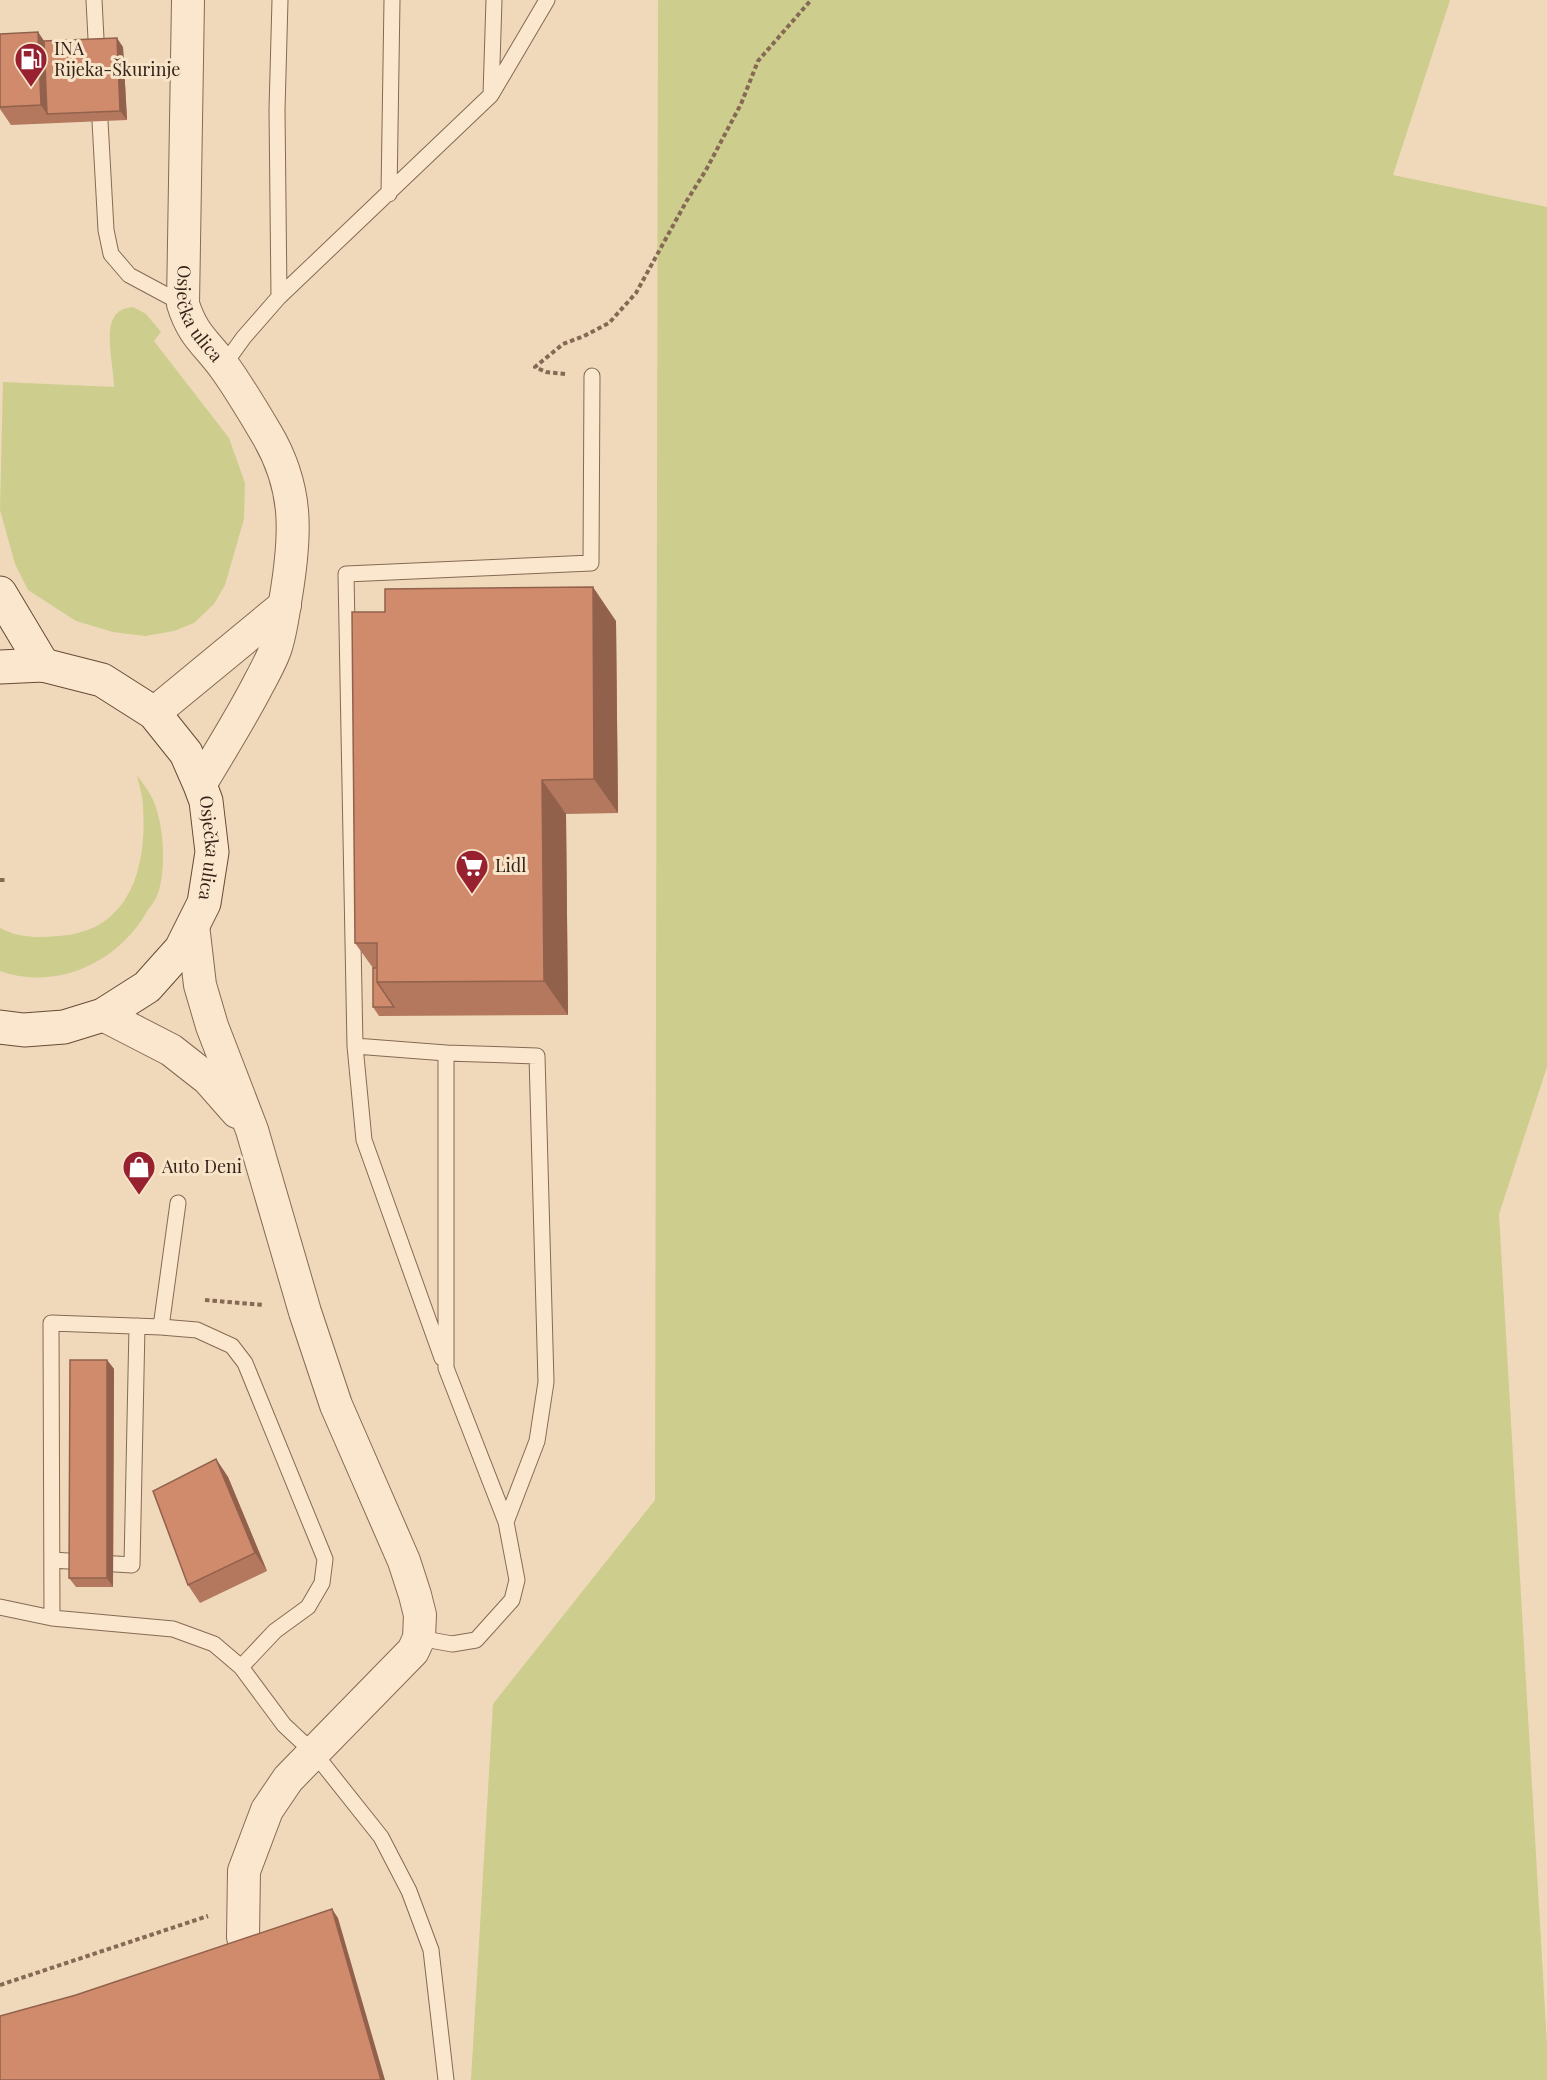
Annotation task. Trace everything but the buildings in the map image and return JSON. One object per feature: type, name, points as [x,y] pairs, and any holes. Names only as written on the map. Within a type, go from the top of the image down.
[{"type":"street","name":"Osječka ulica","points":[[188,0],[183,304],[188,321],[196,335],[223,366],[281,461],[289,487],[294,527],[292,561],[281,630],[275,652],[200,786]]},
{"type":"street","points":[[0,593],[43,665]]},
{"type":"street","points":[[154,713],[285,605]]},
{"type":"street","name":"Osječka ulica","points":[[0,667],[43,665],[102,680],[154,713],[186,753],[200,786],[206,801],[212,852],[204,903],[181,949],[147,987],[103,1015],[64,1027],[24,1030],[0,1027]]},
{"type":"street","points":[[193,925],[200,985],[212,1026],[252,1130],[305,1312],[336,1405],[407,1570],[420,1615],[419,1638],[413,1651],[315,1754],[288,1779],[267,1810],[244,1870],[243,1937]]},
{"type":"street","points":[[103,1015],[171,1050],[208,1079],[252,1130]]},
{"type":"lane","points":[[94,0],[97,69]]},
{"type":"lane","points":[[279,297],[277,110],[280,0]]},
{"type":"lane","points":[[389,194],[392,0]]},
{"type":"lane","points":[[491,95],[494,0]]},
{"type":"lane","points":[[223,366],[244,337],[279,297],[491,95],[547,0]]},
{"type":"lane","points":[[99,92],[106,230],[111,254],[129,275],[183,304]]},
{"type":"lane","points":[[419,1638],[452,1644],[476,1640],[512,1600],[517,1580],[506,1522],[446,1368],[364,1140],[355,1046],[346,574],[591,563],[592,376]]},
{"type":"lane","points":[[355,1046],[446,1053],[537,1056],[546,1382],[537,1441],[506,1522]]},
{"type":"lane","points":[[446,1053],[446,1368]]},
{"type":"lane","points":[[161,1327],[178,1203]]},
{"type":"lane","points":[[52,1618],[51,1323],[198,1330],[232,1346],[245,1363],[325,1559],[322,1583],[308,1607],[275,1631],[241,1667]]},
{"type":"lane","points":[[52,1560],[132,1565],[137,1326]]},
{"type":"lane","points":[[0,1607],[52,1618],[173,1629],[214,1644],[241,1667],[284,1725],[315,1754],[381,1837],[409,1891],[431,1950],[442,2028],[446,2080]]},
{"type":"path","points":[[592,376],[546,372],[535,367],[563,344],[609,323],[636,293],[731,123],[758,62],[812,0]]},
{"type":"path","points":[[0,880],[7,880]]},
{"type":"path","points":[[200,1300],[251,1303]]},
{"type":"path","points":[[0,1986],[214,1914]]},
{"type":"green space","points":[[658,0],[1450,0],[1393,175],[1547,207],[1547,1067],[1499,1214],[1547,2045],[1547,2080],[471,2080],[493,1704],[655,1500]]},
{"type":"green space","points":[[133,307],[146,314],[161,332],[154,341],[229,438],[245,483],[244,519],[225,585],[214,604],[194,623],[174,631],[145,636],[113,632],[76,621],[28,590],[15,564],[0,510],[3,382],[114,387],[110,342],[111,325],[119,312]]},
{"type":"green space","points":[[137,775],[155,804],[163,843],[163,870],[157,896],[134,931],[102,959],[63,975],[21,976],[0,971],[0,928],[14,934],[58,936],[82,932],[102,923],[118,910],[137,874],[142,852],[143,803]]},
{"type":"place","name":"INA Rijeka-Škurinje","points":[[31,88]]},
{"type":"place","name":"Lidl","points":[[472,895]]},
{"type":"place","name":"Auto Deni","points":[[139,1196]]}]
